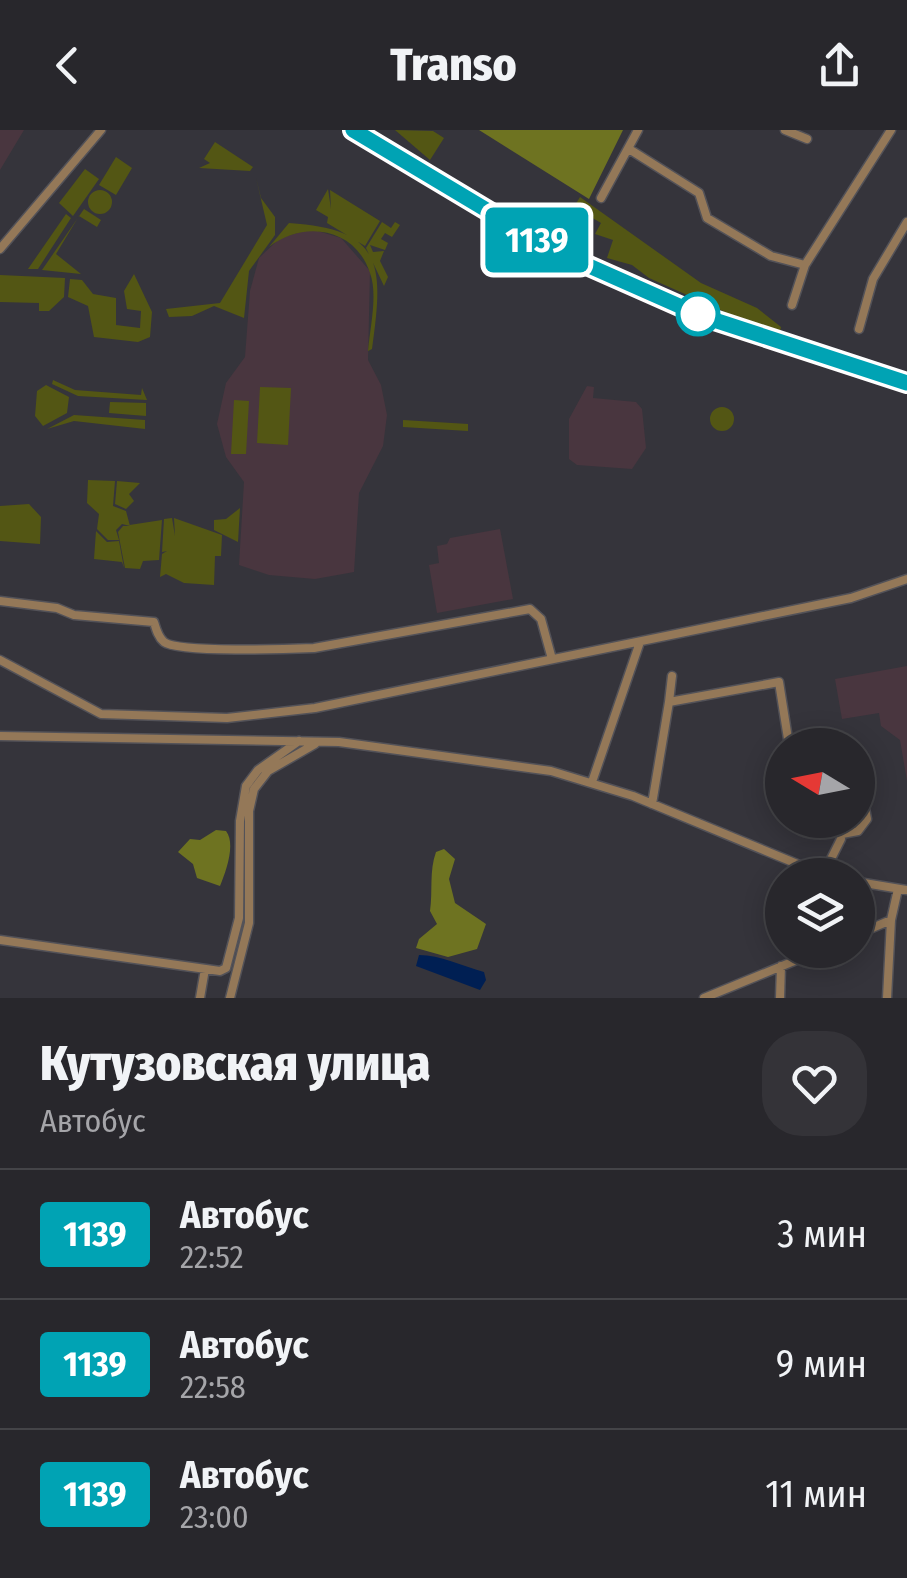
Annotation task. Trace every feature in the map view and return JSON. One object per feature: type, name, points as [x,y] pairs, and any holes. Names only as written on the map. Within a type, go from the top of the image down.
[{"type":"street","points":[[0,249],[101,130]]},
{"type":"street","points":[[352,130],[555,251],[702,316],[907,383]]},
{"type":"street","points":[[601,198],[638,130]]},
{"type":"street","points":[[785,130],[807,139]]},
{"type":"street","points":[[792,305],[805,265],[890,130]]},
{"type":"street","points":[[629,148],[699,193],[707,218],[771,256],[805,265]]},
{"type":"street","points":[[859,329],[873,279],[907,222]]},
{"type":"street","points":[[0,660],[101,714],[168,719],[315,708],[851,598],[907,579]]},
{"type":"street","points":[[0,602],[57,608],[74,615],[154,622],[157,633],[171,646],[283,650],[530,609],[541,619],[552,660]]},
{"type":"street","points":[[592,782],[640,642]]},
{"type":"street","points":[[652,804],[672,676]]},
{"type":"street","points":[[669,702],[779,682],[786,728]]},
{"type":"street","points":[[0,736],[367,744],[592,782],[783,858]]},
{"type":"street","points":[[0,940],[205,969],[226,968],[239,918],[240,822],[246,786],[258,770],[299,742]]},
{"type":"street","points":[[230,998],[248,922],[249,811],[254,789],[268,772],[319,742]]},
{"type":"street","points":[[887,998],[891,920],[907,880]]},
{"type":"street","points":[[875,885],[903,890]]},
{"type":"street","points":[[875,927],[891,920]]},
{"type":"street","points":[[704,998],[776,968]]},
{"type":"street","points":[[780,998],[781,968]]},
{"type":"street","points":[[200,998],[205,969]]},
{"type":"shaded area","points":[[0,130],[24,130],[0,170]]},
{"type":"shaded area","points":[[395,130],[433,131],[444,138],[430,160]]},
{"type":"shaded area","points":[[215,142],[253,167],[250,171],[199,168],[210,163],[204,159]]},
{"type":"shaded area","points":[[116,157],[132,168],[116,195],[99,185]]},
{"type":"shaded area","points":[[85,169],[99,179],[73,216],[59,203]]},
{"type":"shaded area","points":[[256,178],[261,198],[275,217],[275,235],[249,271],[244,318],[214,306],[192,316],[169,317],[166,309],[220,303],[267,225]]},
{"type":"shaded area","points":[[328,189],[331,209],[330,190],[380,221],[365,246],[327,223],[328,217],[316,210]]},
{"type":"shaded area","points":[[100,190],[112,202],[100,214],[88,202]]},
{"type":"shaded area","points":[[580,197],[701,283],[757,308],[781,327],[780,332],[768,331],[649,278],[632,265],[607,258],[613,240],[595,234],[601,223],[574,207]]},
{"type":"shaded area","points":[[84,209],[101,220],[97,227],[79,216]]},
{"type":"shaded area","points":[[66,214],[71,218],[38,269],[28,269]]},
{"type":"shaded area","points":[[78,218],[56,254],[81,274],[42,270]]},
{"type":"shaded area","points":[[382,222],[391,228],[395,222],[400,225],[392,237],[385,233],[381,239],[388,243],[385,250],[370,245],[373,252],[384,251],[380,261],[388,277],[384,286],[366,248]]},
{"type":"shaded area","points":[[289,223],[344,234],[361,244],[371,258],[377,296],[372,349],[368,351],[373,291],[363,258],[340,237],[312,231],[282,238],[269,247]]},
{"type":"shaded area","points":[[311,229],[341,238],[370,271],[368,360],[381,385],[387,415],[383,446],[359,493],[354,572],[315,579],[269,575],[239,565],[244,482],[226,457],[217,424],[226,383],[245,357],[250,291],[259,258],[280,238]]},
{"type":"shaded area","points":[[134,274],[152,312],[150,337],[138,342],[94,337],[88,306],[68,297],[70,279],[82,280],[93,294],[116,298],[116,325],[140,328],[141,311],[127,309],[124,291]]},
{"type":"shaded area","points":[[0,275],[65,278],[64,297],[49,311],[39,311],[39,303],[0,302]]},
{"type":"shaded area","points":[[53,380],[75,390],[141,395],[142,388],[147,400],[78,396],[52,384]]},
{"type":"shaded area","points":[[46,385],[69,397],[67,413],[43,426],[35,416],[37,391]]},
{"type":"shaded area","points":[[587,386],[594,387],[593,398],[636,402],[642,409],[646,448],[632,469],[577,465],[569,459],[569,419]]},
{"type":"shaded area","points":[[260,387],[291,388],[288,445],[257,443]]},
{"type":"shaded area","points":[[234,400],[249,401],[246,454],[231,454]]},
{"type":"shaded area","points":[[110,402],[146,403],[146,416],[109,413]]},
{"type":"shaded area","points":[[722,407],[734,419],[722,431],[710,419]]},
{"type":"shaded area","points":[[74,415],[145,420],[145,429],[74,421],[47,429]]},
{"type":"shaded area","points":[[403,420],[468,424],[468,431],[403,427]]},
{"type":"shaded area","points":[[88,480],[115,481],[113,506],[126,511],[130,526],[122,524],[116,530],[119,540],[108,540],[97,529],[99,514],[87,503]]},
{"type":"shaded area","points":[[117,481],[140,483],[129,494],[134,501],[126,509],[115,504]]},
{"type":"shaded area","points":[[29,504],[41,517],[40,544],[0,541],[0,506]]},
{"type":"shaded area","points":[[240,508],[238,542],[214,530],[214,520],[226,519]]},
{"type":"shaded area","points":[[172,518],[175,536],[174,518],[222,535],[221,556],[215,556],[214,585],[184,583],[166,574],[160,577],[162,554],[167,551],[162,552],[164,519]]},
{"type":"shaded area","points":[[162,520],[159,560],[143,561],[140,569],[125,568],[118,532],[123,526]]},
{"type":"shaded area","points":[[500,529],[513,599],[437,613],[429,565],[439,563],[437,546],[447,544],[450,538]]},
{"type":"shaded area","points":[[96,531],[107,542],[119,541],[124,568],[122,562],[94,559]]},
{"type":"shaded area","points":[[907,666],[907,781],[900,740],[881,726],[879,713],[842,719],[835,679]]},
{"type":"green space","points":[[479,130],[623,130],[589,199]]},
{"type":"green space","points":[[216,830],[226,831],[230,843],[220,886],[197,878],[193,864],[178,852],[190,839],[200,840]]},
{"type":"green space","points":[[444,849],[455,859],[449,879],[455,903],[486,924],[477,949],[448,957],[416,948],[419,939],[437,924],[430,911],[432,874],[436,852]]},
{"type":"water","points":[[419,955],[484,972],[486,980],[480,990],[416,966]]},
{"type":"bus line","name":"1139","points":[[353,130],[555,251],[702,316],[907,383]]}]
